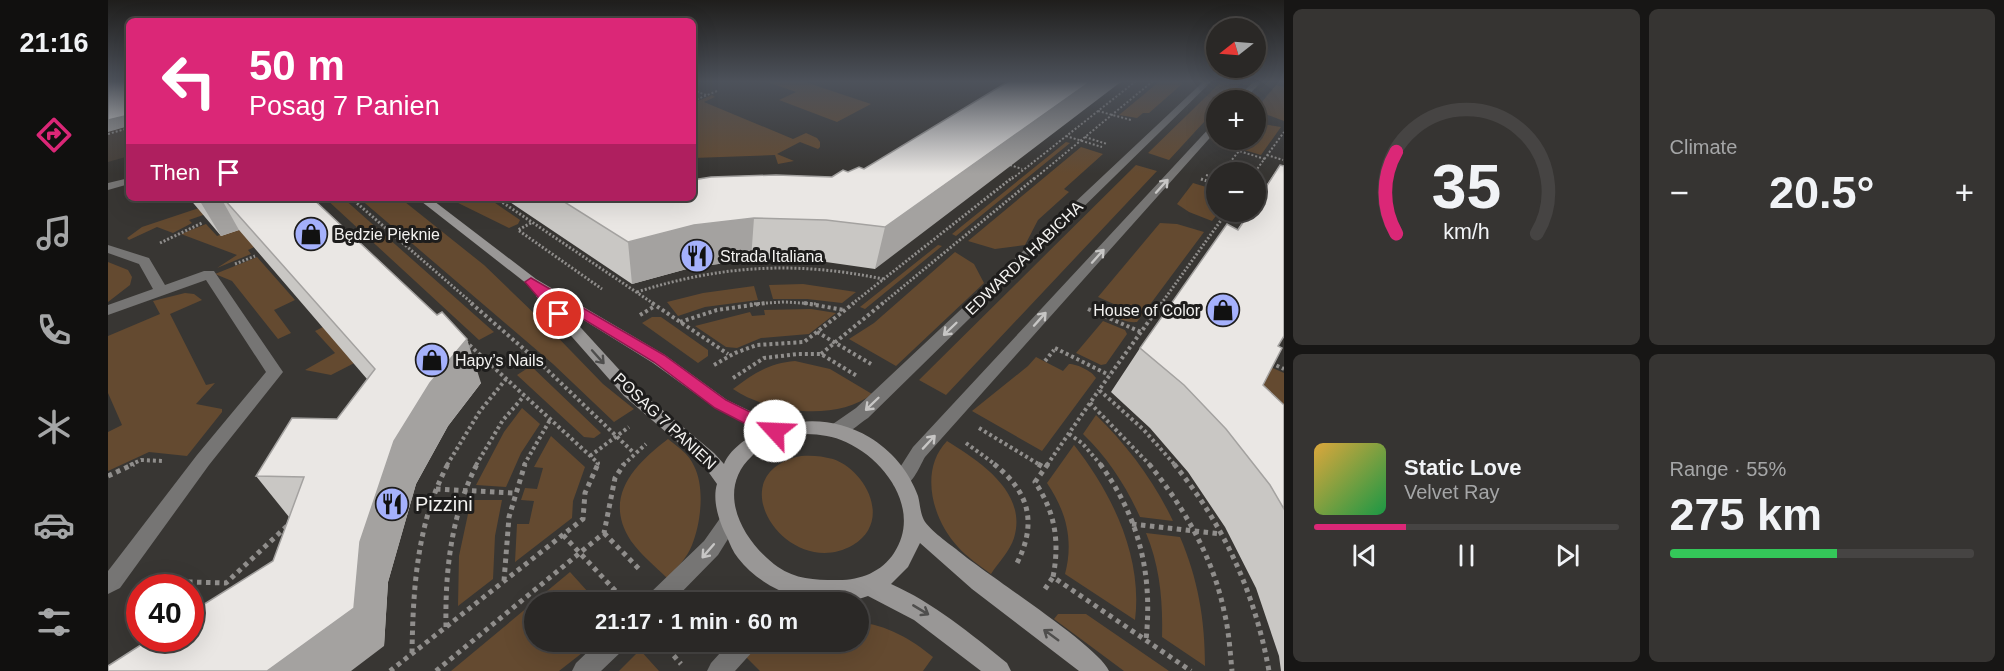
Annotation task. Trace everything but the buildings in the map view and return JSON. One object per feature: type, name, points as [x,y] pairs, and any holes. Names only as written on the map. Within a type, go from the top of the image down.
[{"type":"street","name":"EDWARDA HABICHA","points":[[836,431],[854,420],[877,399],[1175,112]]},
{"type":"street","points":[[901,480],[919,452],[1206,137]]},
{"type":"street","points":[[108,188],[126,182]]},
{"type":"street","name":"POSAG 7 PANIEN","points":[[427,201],[531,282],[659,359],[720,404],[775,431]]},
{"type":"street","points":[[108,249],[144,261],[161,290]]},
{"type":"street","points":[[108,310],[209,274],[275,372],[204,460],[113,581],[108,584]]},
{"type":"street","name":"POSAG 7 PANIEN","points":[[531,282],[630,393],[708,458],[726,481]]},
{"type":"street","points":[[801,427],[836,431],[862,442],[891,465],[901,480],[912,505],[914,522],[912,539],[898,564],[885,576],[868,585],[838,592],[805,589],[783,582],[756,563],[736,540],[723,506],[726,481],[741,453],[760,438],[775,431],[801,427]]},
{"type":"street","points":[[914,522],[938,549],[965,572],[1097,671]]},
{"type":"street","points":[[667,592],[711,549],[728,523]]},
{"type":"street","points":[[868,585],[899,597],[930,616],[999,671]]},
{"type":"street","points":[[801,592],[805,589]]},
{"type":"street","points":[[584,671],[604,652]]},
{"type":"street","points":[[719,671],[737,652]]},
{"type":"path","points":[[708,369],[728,354],[766,343],[804,342],[1095,112]]},
{"type":"path","points":[[1102,112],[1133,121],[1124,129]]},
{"type":"path","points":[[821,354],[1114,112]]},
{"type":"path","points":[[108,134],[126,129]]},
{"type":"path","points":[[1262,162],[1284,132]]},
{"type":"path","points":[[1066,136],[1111,150]]},
{"type":"path","points":[[1085,136],[1107,144],[1103,148]]},
{"type":"path","points":[[1233,150],[1283,160]]},
{"type":"path","points":[[1230,162],[1239,151]]},
{"type":"path","points":[[1010,165],[1023,170]]},
{"type":"path","points":[[354,201],[540,363],[634,453],[615,478],[604,533],[436,671]]},
{"type":"path","points":[[500,201],[728,354]]},
{"type":"path","points":[[1191,671],[1053,577],[1058,542],[1057,529],[1049,503],[1035,482],[1220,222]]},
{"type":"path","points":[[532,223],[518,230],[611,296]]},
{"type":"path","points":[[133,257],[188,228],[202,224]]},
{"type":"path","points":[[1210,235],[1220,238]]},
{"type":"path","points":[[556,238],[561,236]]},
{"type":"path","points":[[1205,243],[1214,246]]},
{"type":"path","points":[[828,262],[829,269]]},
{"type":"path","points":[[636,293],[675,280],[734,268],[776,266],[829,269],[884,279]]},
{"type":"path","points":[[680,322],[719,309],[766,304],[803,303],[844,310]]},
{"type":"path","points":[[639,316],[655,306]]},
{"type":"path","points":[[1088,309],[1140,332]]},
{"type":"path","points":[[817,332],[881,370]]},
{"type":"path","points":[[390,671],[584,519],[585,493],[598,463],[465,340]]},
{"type":"path","points":[[1055,348],[1109,375]]},
{"type":"path","points":[[727,383],[747,367],[764,358],[784,354],[821,354],[858,376]]},
{"type":"path","points":[[1266,361],[1284,369]]},
{"type":"path","points":[[412,653],[412,607],[416,561],[427,512],[458,442],[477,413],[506,379]]},
{"type":"path","points":[[1099,390],[1137,423],[1176,468],[1221,534],[1246,581],[1262,633],[1269,671]]},
{"type":"path","points":[[446,627],[446,571],[456,517],[464,491],[485,447],[512,408],[524,396]]},
{"type":"path","points":[[1090,403],[1117,426],[1155,470],[1171,492],[1193,531],[1221,595],[1232,671]]},
{"type":"path","points":[[504,581],[503,556],[513,493],[526,459],[550,420]]},
{"type":"path","points":[[590,456],[633,424]]},
{"type":"path","points":[[976,427],[1045,468]]},
{"type":"path","points":[[1069,434],[1078,439],[1108,477],[1140,544],[1148,583],[1146,640]]},
{"type":"path","points":[[964,441],[1004,472],[1017,488],[1026,506],[1031,522],[1029,537],[1023,555],[1011,573]]},
{"type":"path","points":[[108,476],[141,460],[204,460]]},
{"type":"path","points":[[436,489],[513,493]]},
{"type":"path","points":[[1131,524],[1221,534]]},
{"type":"path","points":[[204,582],[226,583],[287,526]]},
{"type":"path","points":[[604,533],[647,578]]},
{"type":"path","points":[[563,535],[617,592]]},
{"type":"path","points":[[671,652],[681,663]]},
{"type":"shaded area","points":[[108,112],[126,112],[126,157],[108,162]]},
{"type":"shaded area","points":[[696,112],[729,112],[793,139],[806,133],[820,142],[818,149],[800,142],[777,154],[794,161],[778,164],[775,155],[696,158]]},
{"type":"shaded area","points":[[811,112],[855,112],[837,122]]},
{"type":"shaded area","points":[[1122,112],[1150,112],[1143,113],[1137,118],[1119,115]]},
{"type":"shaded area","points":[[1190,112],[1206,112],[1206,120],[1169,160],[1148,153]]},
{"type":"shaded area","points":[[1266,112],[1284,112],[1284,121],[1266,114]]},
{"type":"shaded area","points":[[1266,125],[1281,127],[1266,148]]},
{"type":"shaded area","points":[[1066,142],[1070,143],[956,236],[952,234]]},
{"type":"shaded area","points":[[1081,147],[1103,154],[1064,189],[1069,192],[1038,220],[1025,245],[995,249],[968,241]]},
{"type":"shaded area","points":[[1244,150],[1265,150],[1261,155]]},
{"type":"shaded area","points":[[1136,165],[1157,171],[946,395],[919,380]]},
{"type":"shaded area","points":[[1193,183],[1206,187],[1206,219],[1177,204]]},
{"type":"shaded area","points":[[328,201],[346,201],[494,332],[479,340]]},
{"type":"shaded area","points":[[363,201],[404,201],[484,265],[603,384],[634,409],[614,422],[553,364]]},
{"type":"shaded area","points":[[454,201],[492,201],[520,220],[518,224],[509,228]]},
{"type":"shaded area","points":[[202,207],[206,214],[189,220],[192,223],[173,233],[157,227],[129,240],[127,238],[142,227]]},
{"type":"shaded area","points":[[1160,223],[1177,224],[1204,232],[1137,322],[1115,317],[1110,312],[1116,305],[1098,297]]},
{"type":"shaded area","points":[[206,224],[217,236],[251,224],[263,243],[248,250],[251,254],[217,268],[237,255],[181,234]]},
{"type":"shaded area","points":[[938,245],[942,246],[865,309],[860,307]]},
{"type":"shaded area","points":[[955,252],[974,264],[984,283],[896,366],[849,339],[874,323]]},
{"type":"shaded area","points":[[257,257],[295,300],[274,310],[291,333],[278,339],[232,281],[215,274]]},
{"type":"shaded area","points":[[108,262],[128,270],[132,277],[130,285],[108,302]]},
{"type":"shaded area","points":[[803,284],[856,292],[842,303],[807,299],[773,299],[769,285]]},
{"type":"shaded area","points":[[754,286],[758,300],[705,307],[678,316],[667,302],[703,293]]},
{"type":"shaded area","points":[[185,293],[194,294],[202,300],[170,314],[206,385],[215,383],[196,404],[222,409],[222,412],[187,456],[149,452],[108,471],[108,432],[122,425],[108,393],[108,336],[160,314],[153,301]]},
{"type":"shaded area","points":[[811,309],[836,313],[809,334],[761,338],[737,348],[726,347],[695,326],[750,312],[752,316],[765,315],[764,310]]},
{"type":"shaded area","points":[[652,317],[661,317],[708,350],[708,356],[698,363],[642,323]]},
{"type":"shaded area","points":[[335,321],[368,356],[331,375],[305,370],[335,353],[315,331]]},
{"type":"shaded area","points":[[1103,321],[1125,330],[1127,334],[1106,364],[1101,365],[1076,353]]},
{"type":"shaded area","points":[[1036,357],[1063,371],[1069,364],[1080,367],[1096,378],[1042,451],[972,411]]},
{"type":"shaded area","points":[[795,361],[830,369],[872,394],[857,403],[840,408],[802,411],[765,404],[733,389],[762,370],[777,364]]},
{"type":"shaded area","points":[[1259,362],[1284,373],[1284,447],[1233,413]]},
{"type":"shaded area","points":[[531,366],[601,433],[594,438],[584,437],[517,375]]},
{"type":"shaded area","points":[[522,408],[540,424],[521,453],[506,487],[476,485],[504,432]]},
{"type":"shaded area","points":[[1096,415],[1139,464],[1173,521],[1140,517],[1116,473],[1083,434]]},
{"type":"shaded area","points":[[551,436],[585,467],[573,501],[572,518],[515,562],[517,524],[529,524],[534,501],[521,500],[525,488],[537,489],[543,468],[534,467]]},
{"type":"shaded area","points":[[668,439],[686,454],[694,466],[700,484],[701,505],[698,526],[690,550],[667,578],[631,541],[623,525],[620,510],[621,496],[634,471],[644,459]]},
{"type":"shaded area","points":[[947,441],[986,468],[1007,492],[1014,506],[1016,521],[1014,538],[991,574],[958,547],[941,523],[936,509],[931,480],[933,466],[938,453]]},
{"type":"shaded area","points":[[1074,445],[1101,484],[1122,527],[1134,573],[1135,620],[1065,574],[1069,549],[1066,526],[1059,504],[1047,483]]},
{"type":"shaded area","points":[[801,456],[833,459],[845,465],[865,485],[873,511],[871,524],[865,535],[853,545],[829,553],[805,550],[785,538],[770,522],[763,502],[764,483],[776,467]]},
{"type":"shaded area","points":[[471,500],[502,500],[495,536],[493,579],[458,606],[459,556]]},
{"type":"shaded area","points":[[1146,533],[1180,537],[1192,568],[1199,600],[1204,632],[1205,666],[1162,637],[1160,584]]},
{"type":"shaded area","points":[[570,572],[588,592],[546,592]]},
{"type":"shaded area","points":[[524,610],[524,652],[583,652],[559,671],[451,671]]},
{"type":"shaded area","points":[[1058,614],[1086,614],[1169,671],[1124,671],[1054,619]]},
{"type":"shaded area","points":[[869,624],[898,634],[933,657],[923,671],[760,671],[745,656],[749,652],[869,652]]},
{"type":"shaded area","points":[[638,652],[642,652],[659,671],[619,671]]},
{"type":"place","name":"Będzie Pięknie","points":[[311,234]]},
{"type":"place","name":"Strada Italiana","points":[[697,256]]},
{"type":"place","name":"House of Color","points":[[1223,310]]},
{"type":"place","name":"Hapy’s Nails","points":[[432,360]]},
{"type":"place","name":"Pizzini","points":[[392,504]]},
{"type":"route","points":[[559,314],[531,282],[659,359],[720,404],[775,431]]}]
